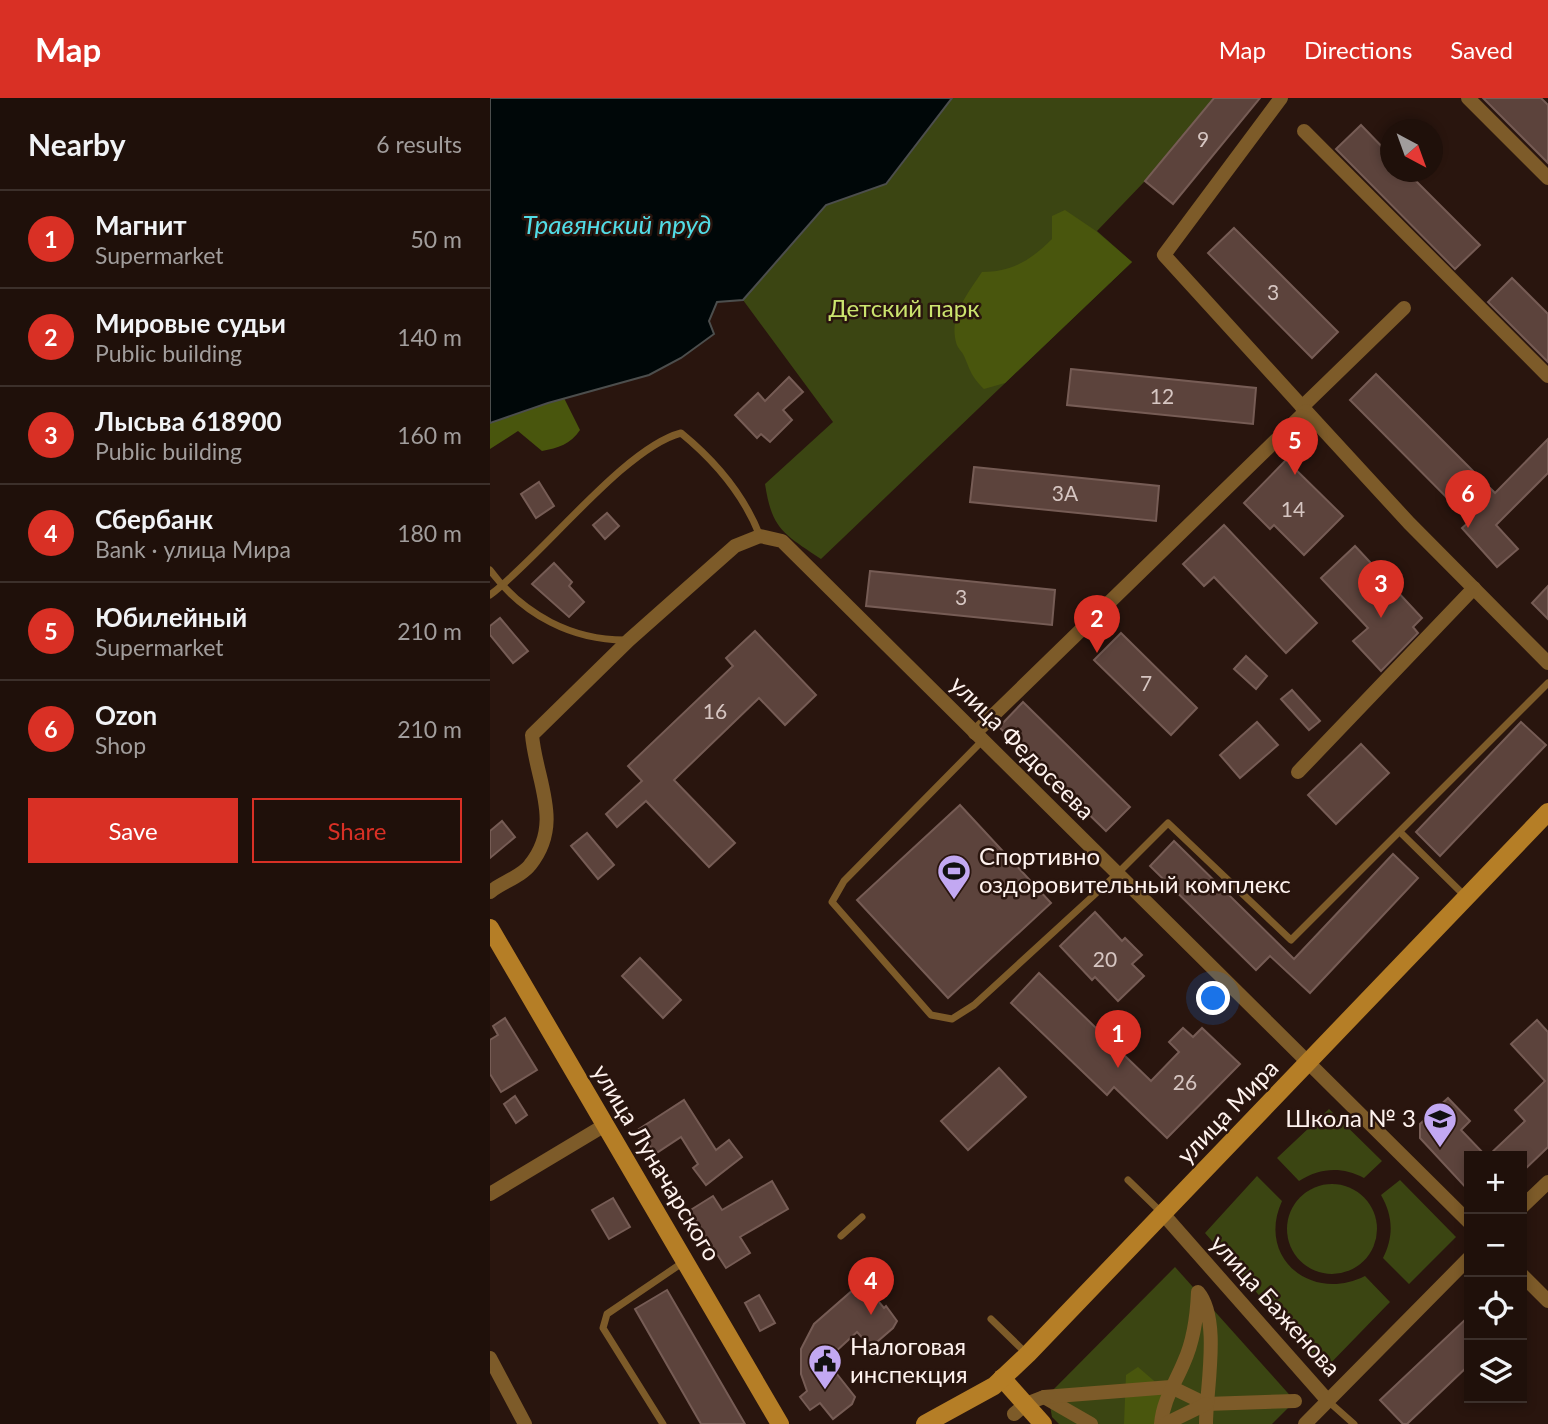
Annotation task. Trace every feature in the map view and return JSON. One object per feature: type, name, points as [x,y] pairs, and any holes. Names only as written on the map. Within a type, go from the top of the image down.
[{"type":"street","points":[[1281,98],[1164,255],[1304,409],[1548,663]]},
{"type":"street","points":[[1468,98],[1548,178]]},
{"type":"street","points":[[1304,131],[1548,376]]},
{"type":"street","points":[[979,737],[1404,308]]},
{"type":"street","points":[[490,892],[530,866],[548,831],[548,803],[532,735],[629,640],[734,546],[760,537]]},
{"type":"street","name":"улица Федосеева","points":[[760,537],[782,541],[1464,1217]]},
{"type":"street","points":[[1298,772],[1474,588]]},
{"type":"street","name":"улица Мира","points":[[925,1424],[1002,1378],[1028,1354],[1548,812]]},
{"type":"street","name":"улица Луначарского","points":[[491,934],[780,1424]]},
{"type":"street","points":[[490,1194],[605,1125]]},
{"type":"street","points":[[1527,1202],[1548,1182]]},
{"type":"street","name":"улица Баженова","points":[[1164,1215],[1328,1401]]},
{"type":"street","points":[[1305,1424],[1464,1263]]},
{"type":"street","points":[[1524,1277],[1548,1301]]},
{"type":"street","points":[[1163,1424],[1171,1387],[1193,1336],[1198,1292],[1206,1301],[1209,1333],[1206,1424]]},
{"type":"street","points":[[490,1358],[526,1424]]},
{"type":"street","points":[[1002,1378],[1020,1409],[1044,1424]]},
{"type":"street","points":[[1020,1409],[1044,1397],[1171,1387],[1206,1404]]},
{"type":"street","points":[[1044,1397],[1091,1424]]},
{"type":"street","points":[[1163,1424],[1206,1404],[1295,1401]]},
{"type":"lane","points":[[490,594],[502,586],[634,460],[670,435],[681,433],[733,488],[750,511],[760,537]]},
{"type":"lane","points":[[490,570],[502,586],[531,612],[598,641],[629,640]]},
{"type":"lane","points":[[979,737],[844,881],[832,902],[931,1014],[952,1019],[974,1005],[1117,874],[1168,823],[1291,940],[1548,683]]},
{"type":"lane","points":[[1400,832],[1466,898]]},
{"type":"lane","points":[[1128,1180],[1164,1215]]},
{"type":"lane","points":[[841,1236],[862,1217]]},
{"type":"lane","points":[[663,1424],[603,1328],[607,1314],[685,1261]]},
{"type":"lane","points":[[991,1319],[1028,1354]]},
{"type":"lane","name":"улица Баженова","points":[[1328,1401],[1354,1424]]},
{"type":"green space","name":"Детский парк","points":[[952,98],[1214,98],[1145,181],[1097,231],[1132,262],[821,559],[789,536],[776,521],[765,484],[833,422],[743,300],[826,205],[886,184]]},
{"type":"green space","points":[[1065,210],[1096,231],[1132,262],[1005,383],[984,389],[974,377],[957,344],[955,323],[961,305],[982,272],[1003,270],[1029,259],[1052,239],[1052,216]]},
{"type":"green space","points":[[564,398],[580,430],[568,442],[542,451],[518,431],[490,449],[490,423]]},
{"type":"green space","points":[[1329,1109],[1382,1161],[1364,1178],[1331,1170],[1315,1173],[1299,1181],[1277,1158]]},
{"type":"green space","points":[[1257,1176],[1282,1201],[1276,1222],[1277,1241],[1283,1257],[1294,1270],[1309,1279],[1326,1284],[1345,1283],[1365,1276],[1390,1302],[1324,1370],[1205,1233]]},
{"type":"green space","points":[[1400,1180],[1456,1237],[1409,1284],[1383,1258],[1391,1226],[1381,1195]]},
{"type":"green space","points":[[1332,1184],[1349,1188],[1364,1197],[1373,1212],[1377,1229],[1373,1246],[1364,1261],[1349,1270],[1332,1274],[1315,1270],[1300,1261],[1291,1246],[1287,1229],[1291,1212],[1300,1197],[1315,1188]]},
{"type":"green space","points":[[1175,1267],[1295,1401],[1272,1424],[1059,1424],[1052,1417],[1048,1395]]},
{"type":"green space","points":[[1138,1367],[1168,1393],[1161,1424],[1124,1424],[1126,1375]]},
{"type":"water","name":"Травянский пруд","points":[[490,98],[952,98],[886,184],[826,205],[743,300],[717,302],[709,321],[714,334],[681,358],[649,375],[548,403],[490,423]]},
{"type":"building","points":[[1214,98],[1260,98],[1173,204],[1145,181]]},
{"type":"building","points":[[1483,98],[1541,98],[1548,105],[1548,163]]},
{"type":"building","points":[[1361,125],[1380,145],[1380,182],[1417,182],[1480,245],[1455,269],[1336,149]]},
{"type":"building","points":[[1234,228],[1338,332],[1312,358],[1208,253]]},
{"type":"building","points":[[1512,278],[1548,314],[1548,362],[1488,302]]},
{"type":"building","points":[[1071,369],[1256,388],[1253,424],[1067,405]]},
{"type":"building","points":[[1376,374],[1495,493],[1548,439],[1548,473],[1496,525],[1518,549],[1497,567],[1462,528],[1470,521],[1350,400]]},
{"type":"building","points":[[789,377],[803,392],[783,410],[792,420],[770,442],[761,434],[757,438],[735,415],[758,393],[765,401]]},
{"type":"building","points":[[1286,460],[1343,516],[1304,555],[1274,525],[1270,529],[1244,503]]},
{"type":"building","points":[[974,467],[1159,486],[1156,521],[970,502]]},
{"type":"building","points":[[539,482],[554,506],[536,518],[521,494]]},
{"type":"building","points":[[607,513],[619,526],[605,539],[593,525]]},
{"type":"building","points":[[1224,525],[1317,623],[1286,653],[1214,577],[1204,586],[1183,564]]},
{"type":"building","points":[[1355,546],[1422,618],[1413,627],[1418,633],[1381,671],[1353,641],[1368,628],[1321,578]]},
{"type":"building","points":[[554,563],[572,582],[569,586],[584,602],[569,617],[532,584]]},
{"type":"building","points":[[870,571],[1055,590],[1052,625],[866,606]]},
{"type":"building","points":[[1548,586],[1548,619],[1532,603]]},
{"type":"building","points":[[500,618],[528,651],[513,663],[490,635],[490,626]]},
{"type":"building","points":[[755,631],[816,695],[785,725],[759,698],[674,780],[735,843],[709,867],[646,801],[617,827],[606,814],[642,781],[628,766],[733,666],[726,658]]},
{"type":"building","points":[[1121,633],[1197,708],[1171,735],[1094,660]]},
{"type":"building","points":[[1246,656],[1267,676],[1256,689],[1234,669]]},
{"type":"building","points":[[1292,690],[1320,721],[1309,730],[1281,699]]},
{"type":"building","points":[[1023,702],[1130,807],[1106,831],[999,727]]},
{"type":"building","points":[[1257,722],[1278,745],[1240,778],[1220,755]]},
{"type":"building","points":[[1521,722],[1546,745],[1440,856],[1416,832]]},
{"type":"building","points":[[1361,744],[1389,773],[1336,824],[1308,795]]},
{"type":"building","name":"Спортивно оздоровительный комплекс","points":[[960,805],[1051,903],[948,998],[857,900]]},
{"type":"building","points":[[502,821],[515,837],[490,858],[490,831]]},
{"type":"building","points":[[587,833],[614,865],[598,879],[571,846]]},
{"type":"building","points":[[1174,841],[1294,959],[1393,854],[1418,878],[1310,993],[1270,956],[1256,970],[1150,866]]},
{"type":"building","points":[[1095,912],[1122,941],[1125,938],[1142,955],[1132,964],[1144,976],[1118,1001],[1095,977],[1092,980],[1060,946]]},
{"type":"building","points":[[640,958],[681,1000],[663,1018],[622,976]]},
{"type":"building","points":[[1039,973],[1151,1081],[1179,1052],[1169,1042],[1183,1028],[1193,1037],[1202,1028],[1240,1064],[1167,1138],[1114,1087],[1107,1095],[1011,1003]]},
{"type":"building","points":[[505,1018],[537,1070],[501,1092],[490,1074],[490,1040],[498,1035],[493,1026]]},
{"type":"building","points":[[1537,1020],[1548,1032],[1548,1147],[1527,1167],[1527,1151],[1493,1151],[1525,1121],[1515,1110],[1545,1081],[1511,1044]]},
{"type":"building","points":[[999,1068],[1026,1097],[968,1150],[941,1121]]},
{"type":"building","points":[[515,1096],[527,1115],[516,1123],[504,1104]]},
{"type":"building","points":[[1448,1098],[1470,1121],[1461,1130],[1481,1151],[1464,1151],[1464,1186],[1420,1138],[1420,1124]]},
{"type":"building","points":[[684,1100],[716,1150],[729,1140],[742,1157],[706,1185],[693,1168],[698,1164],[681,1137],[655,1154],[639,1129]]},
{"type":"building","points":[[772,1181],[788,1209],[740,1237],[750,1253],[726,1268],[689,1211],[713,1196],[722,1210]]},
{"type":"building","points":[[613,1198],[630,1227],[609,1239],[592,1210]]},
{"type":"building","points":[[862,1282],[897,1321],[893,1328],[871,1347],[857,1332],[833,1354],[833,1369],[855,1397],[852,1404],[833,1419],[820,1403],[810,1410],[800,1397],[807,1391],[801,1374],[801,1349],[814,1324]]},
{"type":"building","points":[[667,1290],[745,1424],[701,1424],[635,1309]]},
{"type":"building","points":[[759,1295],[775,1323],[760,1331],[745,1303]]},
{"type":"building","points":[[1464,1321],[1464,1370],[1407,1424],[1403,1424],[1380,1400]]},
{"type":"place","name":"Юбилейный","points":[[1295,475]]},
{"type":"place","name":"Ozon","points":[[1468,528]]},
{"type":"place","name":"Лысьва 618900","points":[[1381,618]]},
{"type":"place","name":"Мировые судьи","points":[[1097,653]]},
{"type":"place","name":"Спортивно оздоровительный комплекс","points":[[954,901]]},
{"type":"place","name":"Магнит","points":[[1118,1068]]},
{"type":"place","name":"Школа № 3","points":[[1440,1149]]},
{"type":"place","name":"Сбербанк","points":[[871,1315]]},
{"type":"place","name":"Налоговая инспекция","points":[[825,1391]]}]
